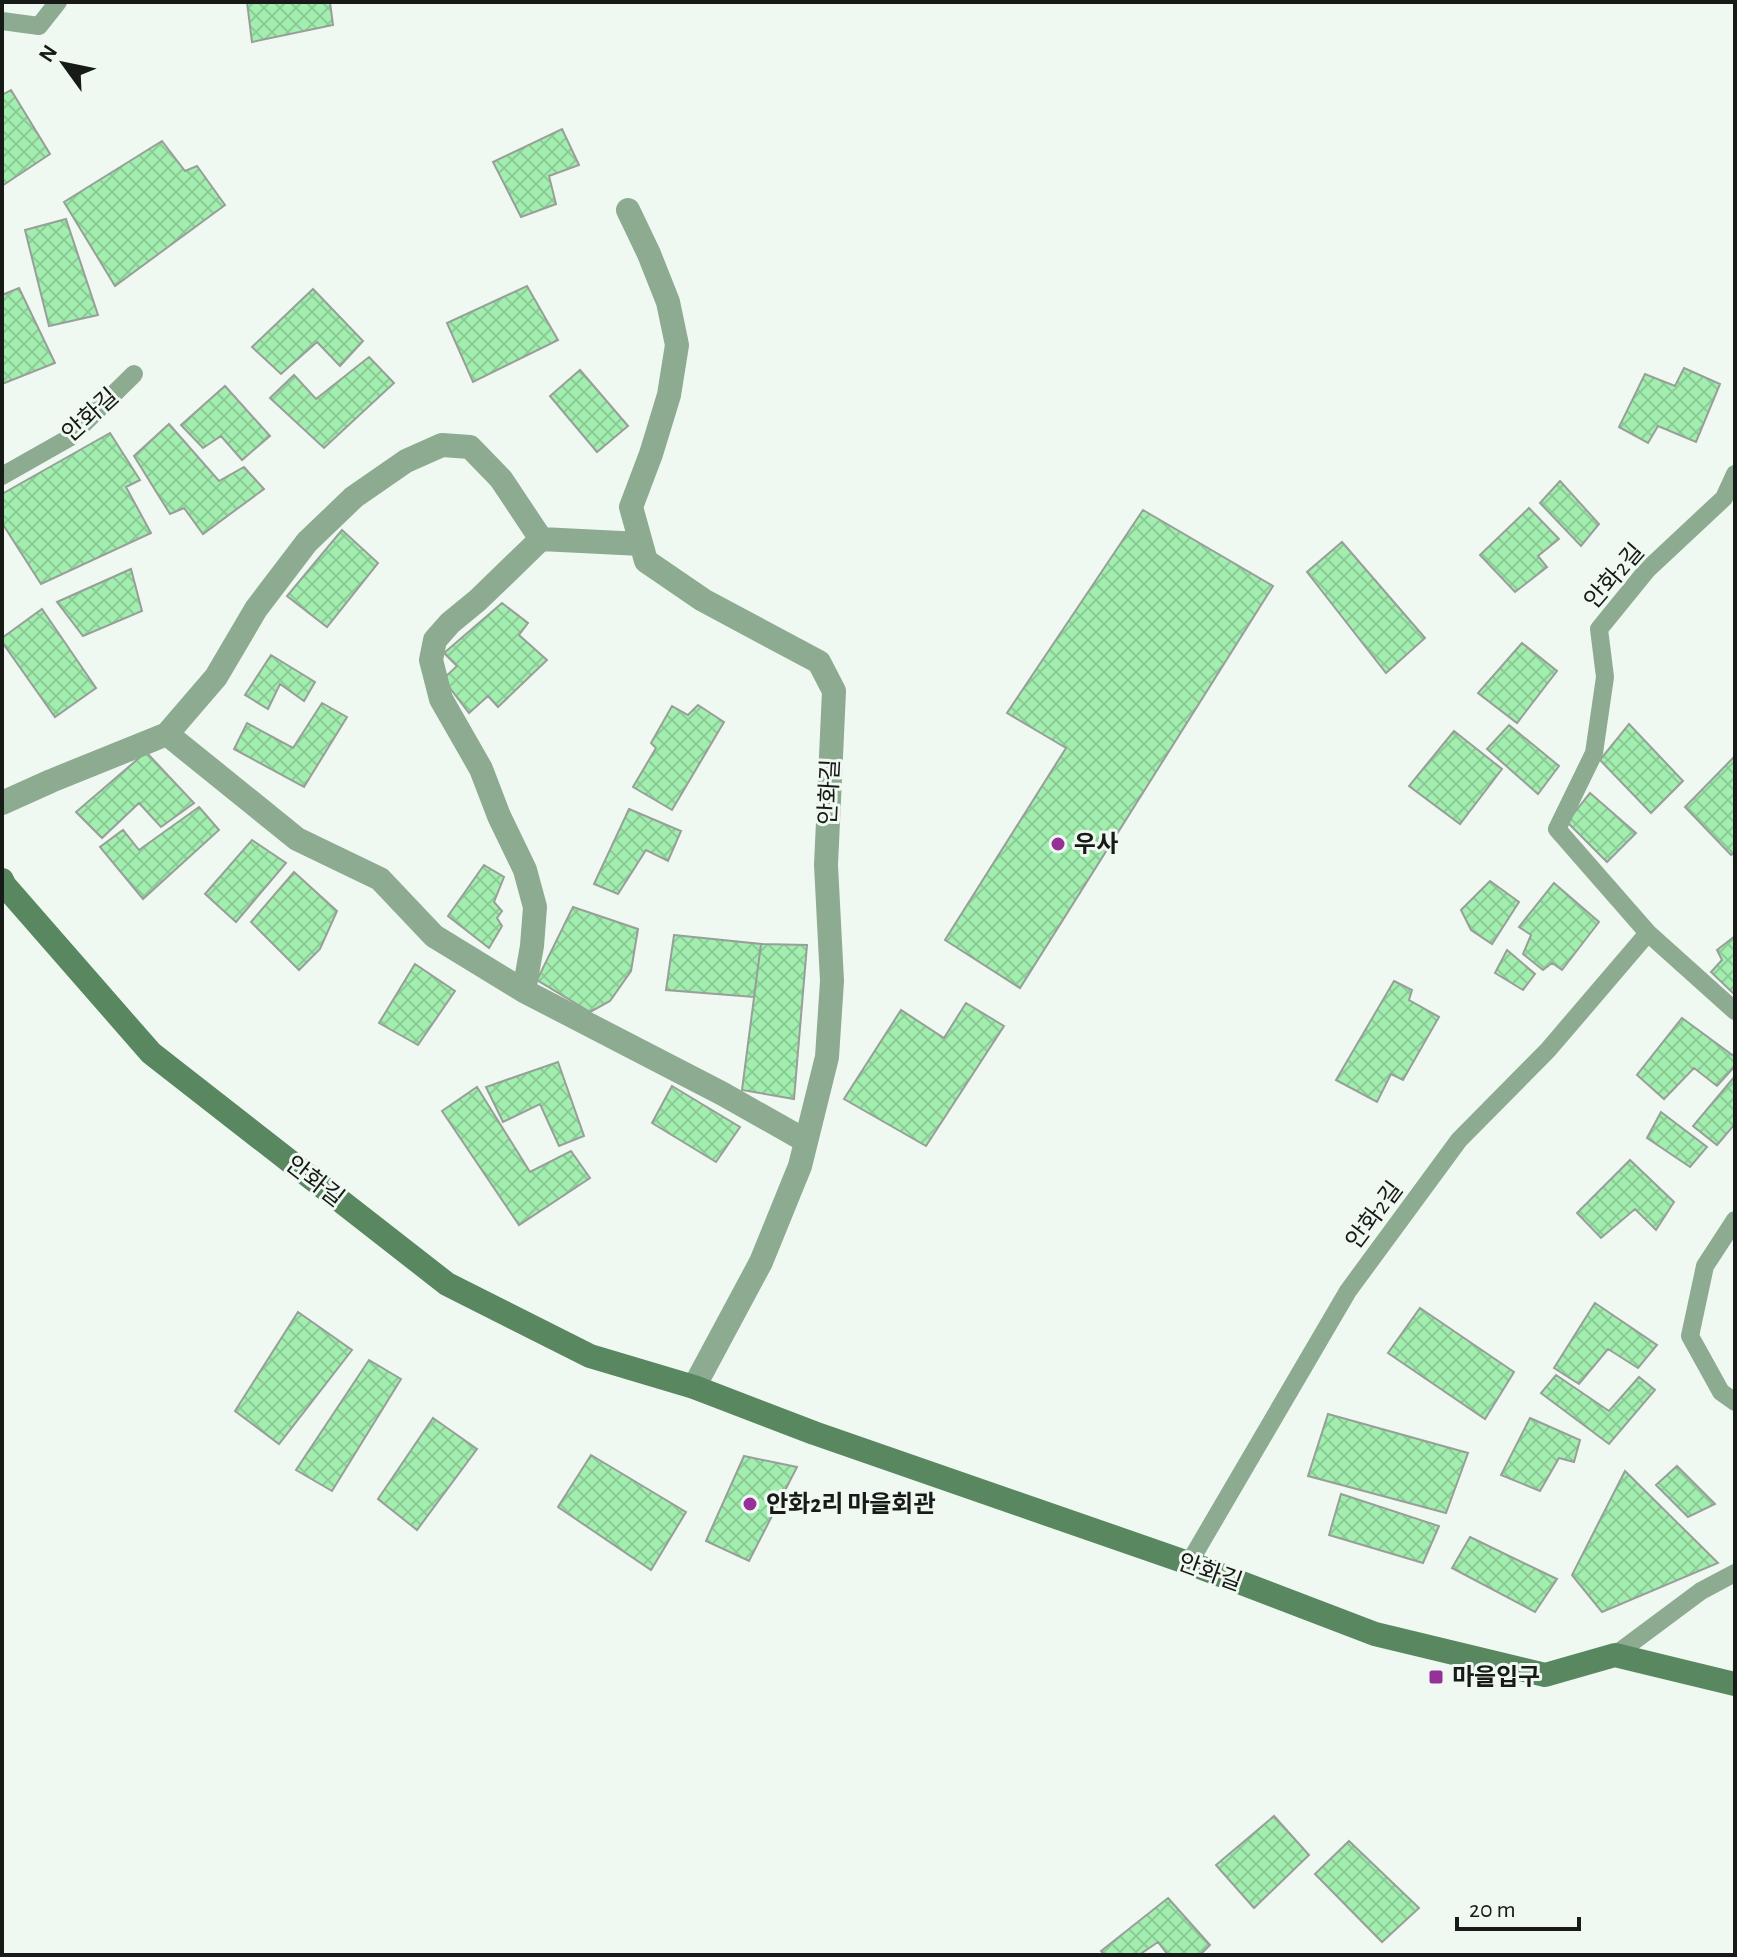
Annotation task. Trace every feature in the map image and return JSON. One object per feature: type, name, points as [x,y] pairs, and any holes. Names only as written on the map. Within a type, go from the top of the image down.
[{"type":"street","name":"안화길","points":[[628,210],[668,302],[677,345],[669,395],[631,507],[646,561],[703,600],[819,662],[834,691],[826,865],[832,981],[827,1057],[800,1166],[761,1262],[694,1387]]},
{"type":"street","points":[[2,803],[167,734],[216,677],[256,609],[307,542],[354,497],[406,461],[442,445],[470,447],[501,479],[541,539]]},
{"type":"street","points":[[524,991],[535,907],[525,870],[481,769],[441,699],[431,660],[435,640],[541,539],[641,544]]},
{"type":"street","points":[[167,734],[297,839],[380,879],[434,936],[524,991],[723,1094],[806,1141]]},
{"type":"street","name":"안화길","points":[[2,880],[151,1053],[447,1284],[590,1356],[694,1387],[814,1433],[1189,1563],[1375,1634],[1545,1675],[1615,1655],[1735,1684]]},
{"type":"lane","points":[[2,21],[39,26],[58,2]]},
{"type":"lane","name":"안화길","points":[[2,476],[69,438],[134,374]]},
{"type":"lane","name":"안화2길","points":[[1735,474],[1724,498],[1647,570],[1599,629],[1605,677],[1594,753],[1557,829],[1648,933],[1735,1011]]},
{"type":"lane","name":"안화2길","points":[[1189,1563],[1348,1291],[1459,1140],[1548,1050],[1648,933]]},
{"type":"lane","points":[[1735,1220],[1705,1266],[1690,1336],[1721,1392],[1735,1402]]},
{"type":"lane","points":[[1615,1655],[1701,1591],[1735,1573]]},
{"type":"building","points":[[247,2],[330,2],[333,25],[252,42]]},
{"type":"building","points":[[11,90],[50,154],[2,186],[2,95]]},
{"type":"building","points":[[562,129],[579,165],[549,176],[556,204],[521,217],[493,162]]},
{"type":"building","points":[[162,141],[185,171],[197,166],[225,205],[115,286],[64,202]]},
{"type":"building","points":[[66,219],[98,315],[49,326],[25,230]]},
{"type":"building","points":[[527,286],[558,340],[473,382],[447,323]]},
{"type":"building","points":[[19,288],[55,363],[2,384],[2,295]]},
{"type":"building","points":[[313,289],[363,341],[340,366],[317,342],[281,374],[252,347]]},
{"type":"building","points":[[369,357],[394,383],[324,448],[270,398],[294,375],[316,399]]},
{"type":"building","points":[[1684,368],[1720,384],[1696,442],[1658,426],[1648,443],[1619,427],[1645,374],[1675,386]]},
{"type":"building","points":[[580,370],[628,426],[597,452],[550,396]]},
{"type":"building","points":[[225,386],[270,436],[242,460],[221,436],[203,448],[181,425]]},
{"type":"building","points":[[169,424],[219,481],[244,467],[264,489],[203,534],[184,508],[170,514],[134,456]]},
{"type":"building","points":[[110,433],[140,480],[126,487],[151,533],[41,584],[2,523],[2,494]]},
{"type":"building","points":[[1560,481],[1599,524],[1581,546],[1540,503]]},
{"type":"building","points":[[1529,508],[1559,539],[1538,556],[1547,567],[1515,592],[1480,555]]},
{"type":"building","name":"우사","points":[[1143,510],[1273,586],[1020,988],[945,940],[1066,748],[1007,713]]},
{"type":"building","points":[[342,530],[378,563],[327,627],[287,596]]},
{"type":"building","points":[[1342,542],[1425,638],[1386,673],[1307,572]]},
{"type":"building","points":[[131,569],[142,611],[83,636],[57,602]]},
{"type":"building","points":[[502,603],[528,623],[519,635],[547,660],[498,707],[488,696],[469,713],[443,679],[457,666],[444,653]]},
{"type":"building","points":[[42,609],[96,688],[55,717],[2,642],[2,638]]},
{"type":"building","points":[[1522,643],[1557,671],[1517,723],[1478,693]]},
{"type":"building","points":[[271,655],[315,682],[304,701],[280,684],[268,709],[245,695]]},
{"type":"building","points":[[322,703],[347,717],[304,787],[234,749],[247,723],[293,748]]},
{"type":"building","points":[[698,705],[724,722],[672,810],[633,787],[656,748],[651,743],[672,706],[688,715]]},
{"type":"building","points":[[1629,724],[1683,781],[1651,813],[1600,760]]},
{"type":"building","points":[[1509,725],[1559,766],[1538,794],[1487,749]]},
{"type":"building","points":[[1454,731],[1502,769],[1460,824],[1409,786]]},
{"type":"building","points":[[146,752],[194,803],[161,827],[139,803],[102,838],[76,812]]},
{"type":"building","points":[[1734,757],[1735,852],[1731,855],[1685,807]]},
{"type":"building","points":[[1590,793],[1636,833],[1607,862],[1567,822]]},
{"type":"building","points":[[199,807],[219,830],[143,899],[100,847],[123,830],[139,850]]},
{"type":"building","points":[[629,809],[681,831],[668,861],[646,850],[618,894],[594,884]]},
{"type":"building","points":[[252,840],[286,863],[236,922],[205,894]]},
{"type":"building","points":[[484,865],[504,877],[494,902],[502,911],[497,918],[502,926],[489,948],[448,916]]},
{"type":"building","points":[[294,872],[337,911],[320,949],[299,970],[251,922]]},
{"type":"building","points":[[1490,881],[1519,902],[1492,944],[1471,930],[1461,910]]},
{"type":"building","points":[[1554,883],[1599,922],[1562,970],[1552,963],[1543,970],[1523,954],[1531,935],[1519,927]]},
{"type":"building","points":[[573,907],[638,929],[631,971],[610,1001],[590,1012],[537,980]]},
{"type":"building","points":[[674,935],[761,944],[754,997],[666,990]]},
{"type":"building","points":[[1735,936],[1735,995],[1711,972],[1722,960],[1717,950]]},
{"type":"building","points":[[761,944],[807,945],[794,1099],[742,1090]]},
{"type":"building","points":[[1507,950],[1535,974],[1523,990],[1495,973]]},
{"type":"building","points":[[415,964],[455,991],[418,1045],[379,1023]]},
{"type":"building","points":[[1394,981],[1412,990],[1409,1000],[1439,1017],[1403,1080],[1391,1074],[1377,1102],[1336,1080]]},
{"type":"building","points":[[966,1003],[1004,1026],[926,1146],[844,1099],[901,1010],[944,1038]]},
{"type":"building","points":[[1682,1018],[1735,1057],[1735,1066],[1717,1086],[1694,1068],[1664,1099],[1637,1075]]},
{"type":"building","points":[[558,1062],[584,1136],[559,1146],[540,1104],[503,1122],[486,1087]]},
{"type":"building","points":[[1735,1076],[1735,1124],[1717,1145],[1693,1126]]},
{"type":"building","points":[[672,1086],[740,1127],[716,1162],[652,1123]]},
{"type":"building","points":[[477,1087],[530,1172],[571,1151],[590,1178],[519,1225],[442,1111]]},
{"type":"building","points":[[1661,1112],[1707,1147],[1690,1167],[1647,1138]]},
{"type":"building","points":[[1630,1160],[1674,1202],[1656,1230],[1635,1209],[1601,1238],[1577,1213]]},
{"type":"building","points":[[1595,1303],[1657,1345],[1638,1368],[1608,1349],[1579,1384],[1554,1368]]},
{"type":"building","points":[[1420,1308],[1514,1372],[1485,1419],[1388,1353]]},
{"type":"building","points":[[298,1312],[352,1350],[279,1444],[235,1411]]},
{"type":"building","points":[[369,1360],[401,1379],[332,1491],[296,1470]]},
{"type":"building","points":[[1556,1375],[1609,1411],[1639,1377],[1655,1390],[1609,1444],[1541,1393]]},
{"type":"building","points":[[1328,1414],[1468,1453],[1446,1513],[1308,1476]]},
{"type":"building","points":[[433,1418],[477,1449],[417,1530],[378,1499]]},
{"type":"building","points":[[1530,1418],[1580,1440],[1574,1462],[1559,1458],[1540,1491],[1501,1475]]},
{"type":"building","points":[[591,1455],[686,1512],[651,1570],[558,1507]]},
{"type":"building","name":"안화2리 마을회관","points":[[744,1456],[797,1467],[749,1561],[706,1541]]},
{"type":"building","points":[[1677,1466],[1715,1504],[1688,1517],[1656,1485]]},
{"type":"building","points":[[1625,1471],[1718,1563],[1602,1612],[1572,1575]]},
{"type":"building","points":[[1341,1494],[1439,1526],[1423,1563],[1329,1535]]},
{"type":"building","points":[[1470,1537],[1557,1579],[1535,1612],[1452,1568]]},
{"type":"building","points":[[1274,1816],[1309,1855],[1254,1908],[1216,1865]]},
{"type":"building","points":[[1349,1841],[1419,1908],[1382,1942],[1315,1874]]},
{"type":"building","points":[[1168,1898],[1210,1945],[1200,1955],[1168,1955],[1158,1942],[1139,1955],[1105,1955],[1101,1951]]},
{"type":"place","name":"우사","points":[[1058,844]]},
{"type":"place","name":"안화2리 마을회관","points":[[750,1504]]},
{"type":"place","name":"마을입구","points":[[1436,1677]]}]
